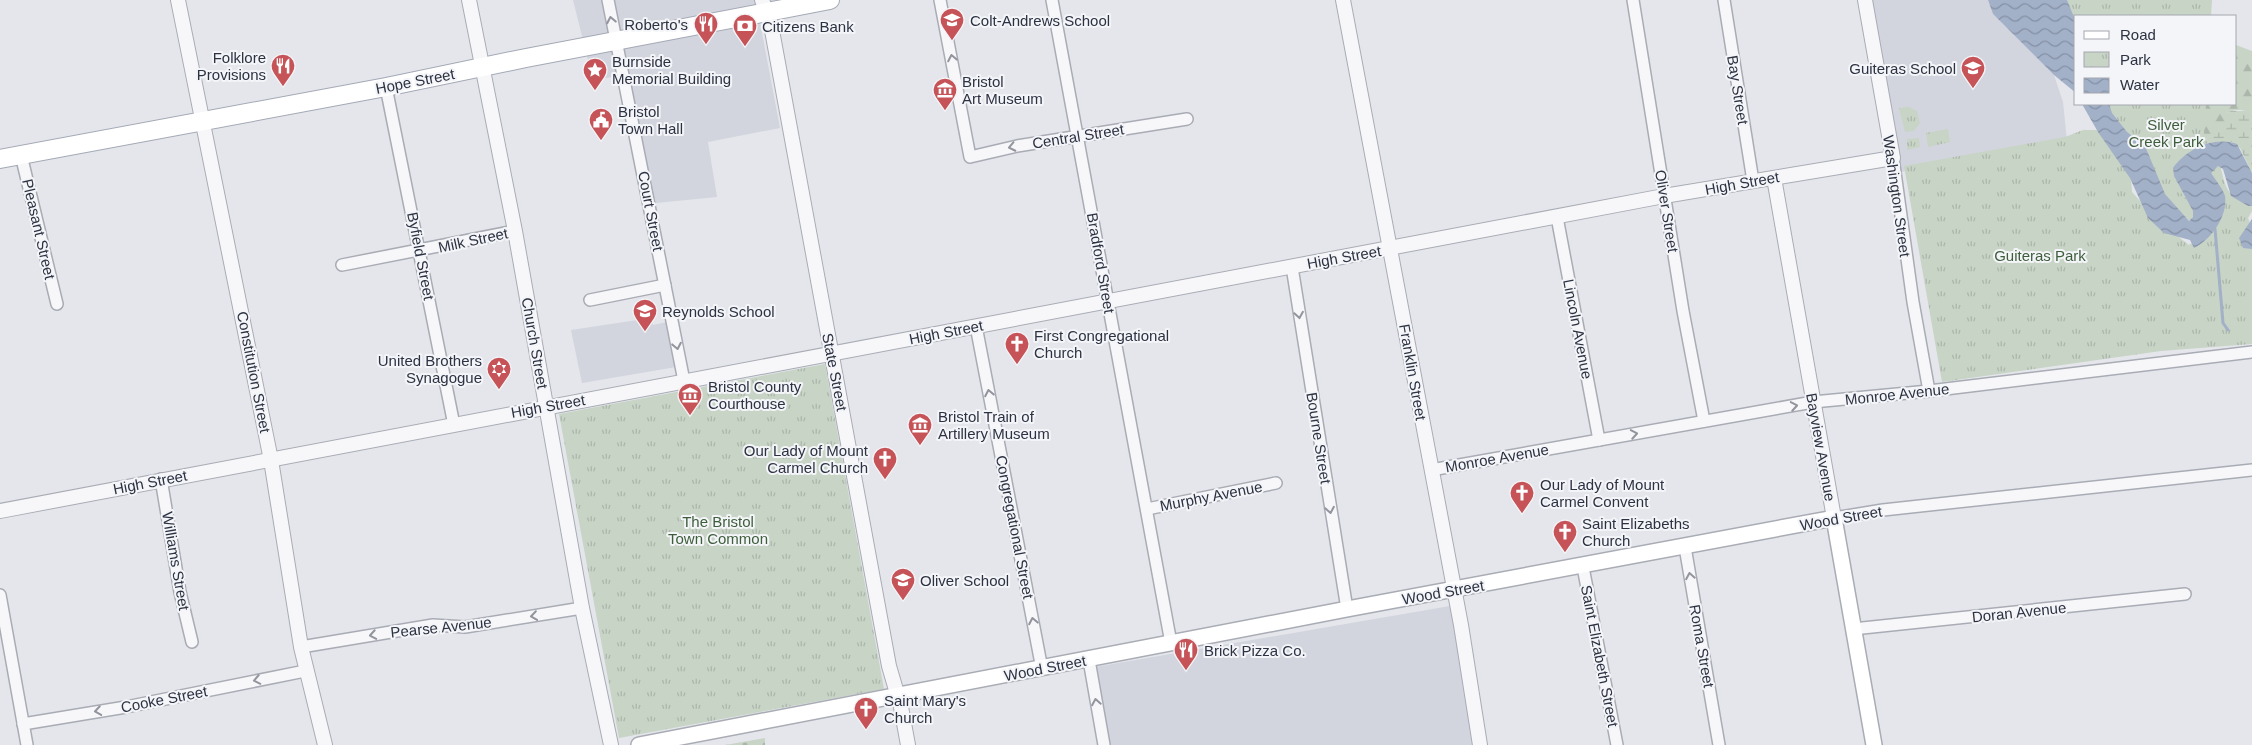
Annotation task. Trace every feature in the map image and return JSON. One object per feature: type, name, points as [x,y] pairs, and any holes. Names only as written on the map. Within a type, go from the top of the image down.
[{"type":"main road","name":"Hope Street","points":[[0,159],[386,87],[615,41],[764,6],[830,0]]},
{"type":"main road","name":"Wood Street","points":[[639,745],[1834,518]]},
{"type":"main road","name":"Bayview Avenue","points":[[1834,518],[1874,745]]},
{"type":"street","name":"Constitution Street","points":[[178,0],[271,460],[305,671],[325,745]]},
{"type":"street","name":"Church Street","points":[[469,0],[515,231],[582,608],[611,745]]},
{"type":"street","name":"Court Street","points":[[608,0],[684,381]]},
{"type":"street","name":"Central Street","points":[[940,0],[970,157],[1017,146],[1187,119]]},
{"type":"street","name":"Bradford Street","points":[[1052,0],[1171,643]]},
{"type":"street","name":"Franklin Street","points":[[1343,0],[1391,248],[1454,591],[1480,745]]},
{"type":"street","name":"Oliver Street","points":[[1633,0],[1664,196],[1704,421]]},
{"type":"street","name":"Bay Street","points":[[1724,0],[1753,180]]},
{"type":"street","name":"Washington Street","points":[[1865,0],[1893,158],[1913,302],[1929,391]]},
{"type":"street","name":"State Street","points":[[764,6],[771,25],[889,666],[898,696],[908,745]]},
{"type":"street","name":"Byfield Street","points":[[386,87],[454,425]]},
{"type":"street","name":"Pleasant Street","points":[[21,155],[57,304]]},
{"type":"street","name":"High Street","points":[[0,511],[1664,196],[1893,158]]},
{"type":"street","name":"Bayview Avenue","points":[[1774,178],[1812,402],[1834,518]]},
{"type":"street","name":"Lincoln Avenue","points":[[1557,217],[1599,440]]},
{"type":"street","name":"Milk Street","points":[[342,265],[515,231]]},
{"type":"street","name":"Bourne Street","points":[[1292,267],[1347,609]]},
{"type":"street","points":[[590,300],[666,285]]},
{"type":"street","name":"Congregational Street","points":[[976,326],[1042,669]]},
{"type":"street","name":"Monroe Avenue","points":[[1431,470],[1812,402],[1929,391],[2249,352]]},
{"type":"street","name":"Wood Street","points":[[1834,518],[1883,510],[2252,470]]},
{"type":"street","name":"Williams Street","points":[[161,479],[180,592],[192,642]]},
{"type":"street","name":"Murphy Avenue","points":[[1147,509],[1276,483]]},
{"type":"street","name":"Roma Street","points":[[1685,547],[1719,745]]},
{"type":"street","name":"Saint Elizabeth Street","points":[[1582,567],[1617,745]]},
{"type":"street","name":"Doran Avenue","points":[[1854,629],[2185,594]]},
{"type":"street","points":[[0,595],[27,745]]},
{"type":"street","name":"Pearse Avenue","points":[[301,647],[433,625],[464,627],[582,608]]},
{"type":"street","points":[[1089,660],[1104,745]]},
{"type":"street","name":"Cooke Street","points":[[23,724],[126,707],[305,671]]},
{"type":"shaded area","points":[[573,0],[821,0],[758,12],[780,128],[708,142],[717,197],[656,203],[645,210],[619,76],[593,80]]},
{"type":"shaded area","name":"Guiteras School","points":[[1872,0],[1988,0],[1993,14],[2054,75],[2063,102],[2067,141],[1901,172]]},
{"type":"shaded area","points":[[651,318],[653,325],[667,322],[676,367],[582,383],[571,330]]},
{"type":"shaded area","points":[[1450,606],[1474,745],[1109,745],[1095,667]]},
{"type":"green space","points":[[2067,0],[2212,0],[2211,15],[2074,15],[2074,23]]},
{"type":"green space","points":[[2237,45],[2252,51],[2252,114],[2240,110],[2227,113],[2228,128],[2186,149],[2111,105],[2237,105]]},
{"type":"green space","name":"Silver Creek Park","points":[[2105,105],[2206,105],[2203,147],[2178,161],[2176,182],[2180,192],[2194,208],[2190,219],[2173,209]]},
{"type":"green space","points":[[1909,107],[1917,111],[1920,123],[1914,131],[1905,132],[1899,108]]},
{"type":"green space","points":[[2231,111],[2247,111],[2252,114],[2252,173],[2240,148],[2232,142],[2204,144],[2173,168],[2175,176],[2193,211],[2193,217],[2189,221],[2165,194],[2149,134],[2186,149],[2227,128],[2227,113]]},
{"type":"green space","points":[[1948,129],[1950,142],[1928,147],[1926,133]]},
{"type":"green space","name":"Guiteras Park","points":[[2083,130],[2100,130],[2131,178],[2132,192],[2157,220],[2189,245],[2201,237],[2210,170],[2220,164],[2228,191],[2237,199],[2252,204],[2252,211],[2248,218],[2252,228],[2252,344],[2161,351],[1942,382],[1904,166],[2065,137]]},
{"type":"green space","points":[[1919,138],[1920,147],[1907,150],[1907,139]]},
{"type":"green space","name":"The Bristol Town Common","points":[[825,364],[884,689],[619,738],[559,414]]},
{"type":"green space","points":[[765,738],[765,745],[725,745]]},
{"type":"water","points":[[1988,0],[2067,0],[2074,17],[2074,91],[2054,75],[1993,14]]},
{"type":"water","points":[[2083,105],[2109,105],[2112,113],[2127,132],[2145,146],[2165,194],[2189,221],[2193,217],[2193,211],[2174,176],[2173,168],[2186,155],[2201,146],[2219,142],[2237,144],[2252,173],[2252,206],[2248,206],[2231,196],[2223,169],[2218,166],[2211,173],[2224,193],[2224,211],[2217,227],[2194,248],[2190,240],[2164,233],[2148,218],[2130,178],[2098,132]]},
{"type":"water","points":[[2252,219],[2252,249],[2243,248],[2239,238]]},
{"type":"waterway","points":[[2212,227],[2215,229],[2223,323],[2228,330]]},
{"type":"place","name":"Colt-Andrews School","points":[[952,41]]},
{"type":"place","name":"Roberto's","points":[[706,45]]},
{"type":"place","name":"Citizens Bank","points":[[745,47]]},
{"type":"place","name":"Folklore Provisions","points":[[283,87]]},
{"type":"place","name":"Guiteras School","points":[[1973,89]]},
{"type":"place","name":"Burnside Memorial Building","points":[[595,91]]},
{"type":"place","name":"Bristol Art Museum","points":[[945,111]]},
{"type":"place","name":"Bristol Town Hall","points":[[601,141]]},
{"type":"place","name":"Reynolds School","points":[[645,332]]},
{"type":"place","name":"First Congregational Church","points":[[1017,365]]},
{"type":"place","name":"United Brothers Synagogue","points":[[499,390]]},
{"type":"place","name":"Bristol County Courthouse","points":[[690,416]]},
{"type":"place","name":"Bristol Train of Artillery Museum","points":[[920,446]]},
{"type":"place","name":"Our Lady of Mount Carmel Church","points":[[885,480]]},
{"type":"place","name":"Our Lady of Mount Carmel Convent","points":[[1522,514]]},
{"type":"place","name":"Saint Elizabeths Church","points":[[1565,553]]},
{"type":"place","name":"Oliver School","points":[[903,601]]},
{"type":"place","name":"Brick Pizza Co.","points":[[1186,671]]},
{"type":"place","name":"Saint Mary's Church","points":[[866,730]]}]
